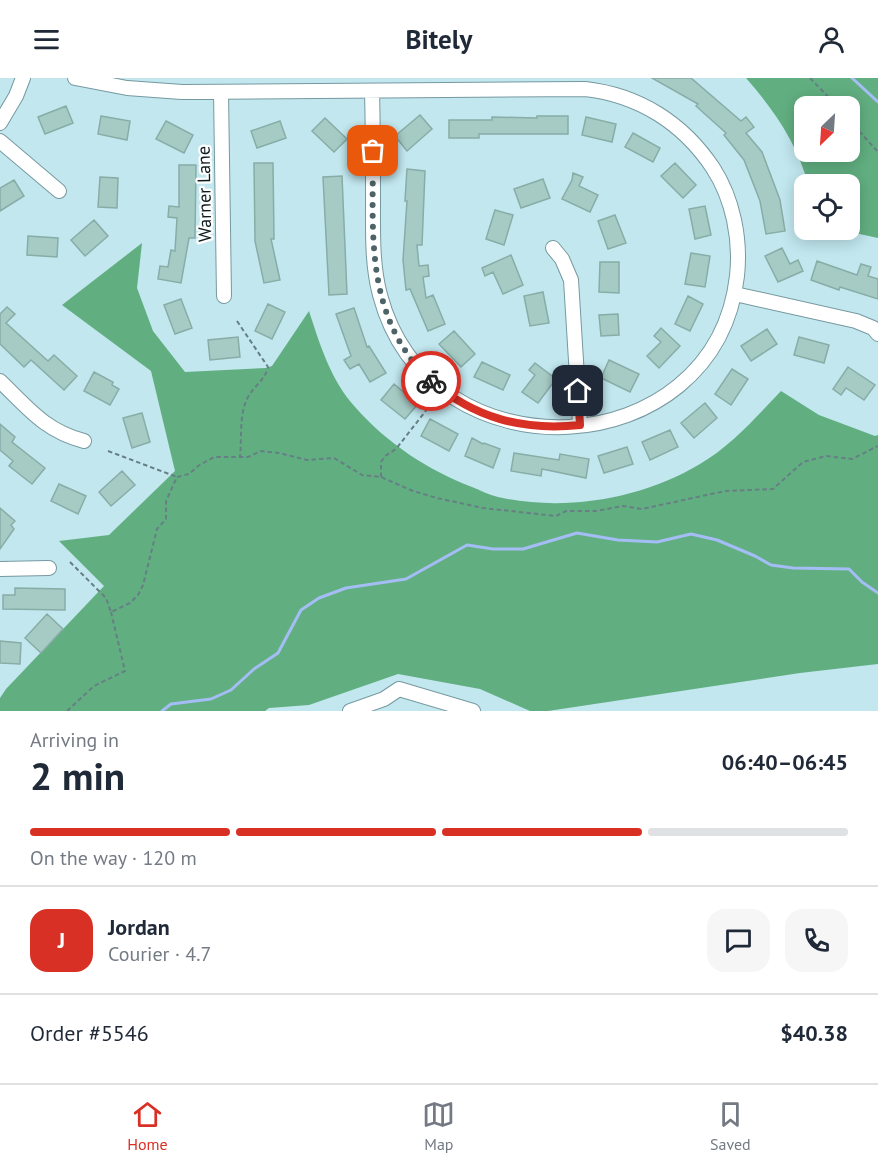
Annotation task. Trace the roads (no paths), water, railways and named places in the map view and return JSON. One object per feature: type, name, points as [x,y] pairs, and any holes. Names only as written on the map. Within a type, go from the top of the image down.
[{"type":"street","points":[[0,123],[16,96],[23,78]]},
{"type":"street","points":[[75,78],[155,91],[585,89],[624,97],[658,113],[687,135],[717,174],[727,195],[736,230],[738,253],[735,294],[725,324],[710,352],[699,366],[679,385],[641,410],[603,422],[580,425],[542,426],[494,418],[463,405],[429,379],[413,363],[402,346],[383,306],[375,269],[372,91]]},
{"type":"street","name":"Warner Lane","points":[[221,92],[224,296]]},
{"type":"street","points":[[0,141],[59,191]]},
{"type":"street","points":[[553,248],[562,259],[571,280],[580,425]]},
{"type":"street","points":[[735,294],[856,321],[873,328],[878,334]]},
{"type":"street","points":[[0,381],[45,424],[70,437],[84,441]]},
{"type":"street","points":[[0,569],[49,568]]},
{"type":"street","points":[[350,711],[384,699],[399,688],[473,711]]},
{"type":"waterway","points":[[852,78],[878,102]]},
{"type":"waterway","points":[[162,711],[171,704],[211,699],[231,690],[254,669],[278,653],[301,610],[319,598],[346,588],[406,579],[467,545],[493,549],[523,549],[577,533],[618,540],[657,542],[691,534],[717,540],[771,565],[793,568],[849,569],[878,593]]}]
